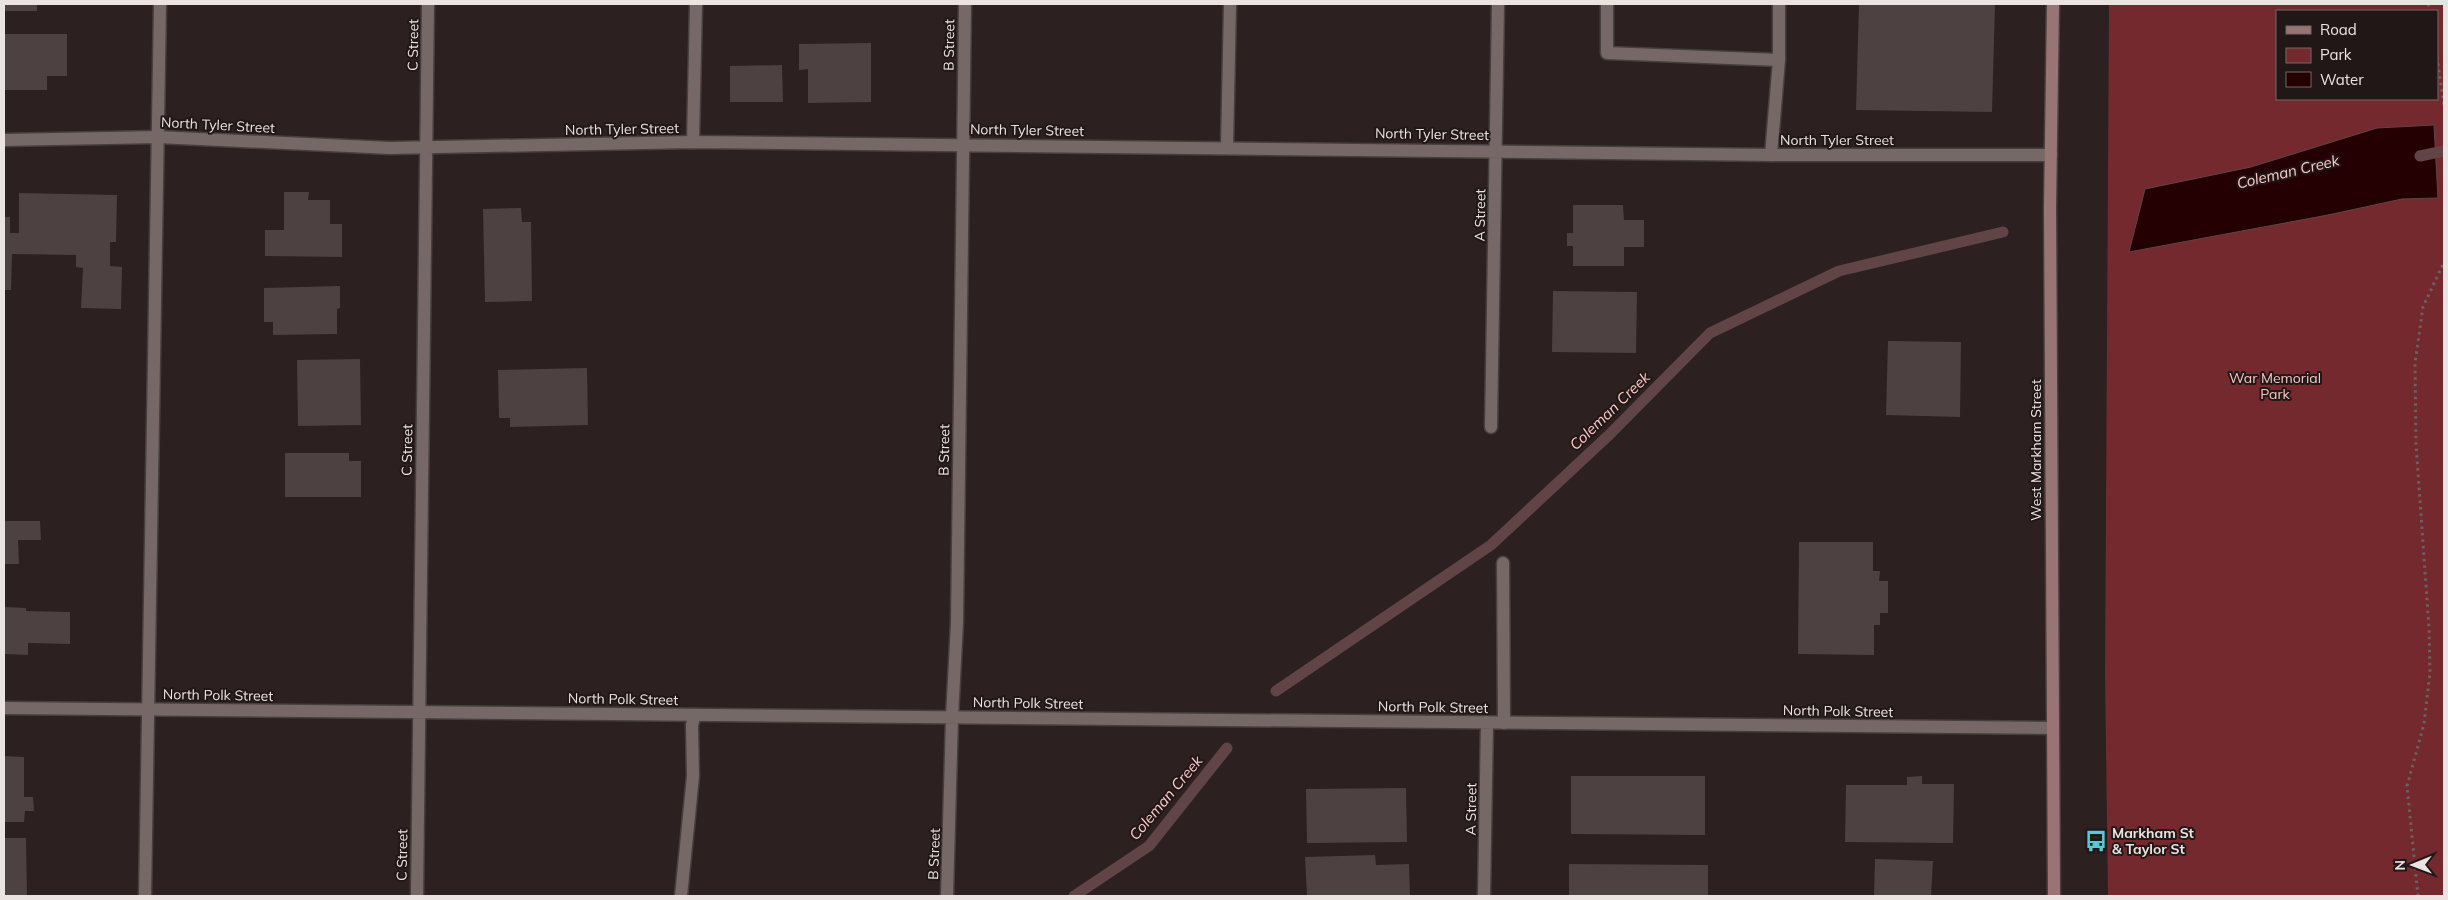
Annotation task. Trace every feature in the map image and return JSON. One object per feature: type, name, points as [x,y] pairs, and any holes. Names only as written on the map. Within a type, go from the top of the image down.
[{"type":"main road","name":"West Markham Street","points":[[2053,4],[2051,156],[2054,896]]},
{"type":"street","points":[[145,896],[160,4]]},
{"type":"street","name":"C Street","points":[[417,896],[428,4]]},
{"type":"street","points":[[693,142],[696,4]]},
{"type":"street","name":"B Street","points":[[947,896],[952,717],[958,622],[965,4]]},
{"type":"street","points":[[1227,147],[1230,4]]},
{"type":"street","name":"A Street","points":[[1492,426],[1498,4]]},
{"type":"street","points":[[1607,4],[1607,53],[1779,60]]},
{"type":"street","points":[[1771,154],[1779,60],[1779,4]]},
{"type":"street","name":"North Tyler Street","points":[[4,140],[158,137],[390,148],[693,142],[2051,156]]},
{"type":"street","points":[[1503,563],[1504,723]]},
{"type":"street","name":"North Polk Street","points":[[4,708],[2052,728]]},
{"type":"street","points":[[681,896],[693,776],[692,725],[695,715]]},
{"type":"street","name":"A Street","points":[[1484,896],[1487,722]]},
{"type":"path","points":[[2438,64],[2444,106]]},
{"type":"path","points":[[2418,896],[2407,786],[2424,724],[2430,672],[2429,628],[2416,444],[2415,363],[2422,307],[2444,262]]},
{"type":"green space","name":"War Memorial Park","points":[[2109,4],[2444,4],[2444,896],[2108,896],[2105,674]]},
{"type":"water","points":[[2434,125],[2438,198],[2402,199],[2328,215],[2129,252],[2145,189],[2251,167],[2377,128]]},
{"type":"building","points":[[4,4],[37,4],[37,11],[4,11]]},
{"type":"building","points":[[1859,4],[1995,4],[1992,112],[1856,110]]},
{"type":"building","points":[[4,34],[67,34],[67,76],[47,76],[47,90],[4,90]]},
{"type":"building","points":[[871,43],[871,102],[808,103],[808,69],[799,70],[799,44]]},
{"type":"building","points":[[782,65],[783,102],[730,102],[730,66]]},
{"type":"building","points":[[284,192],[309,192],[308,200],[330,200],[330,224],[342,224],[342,257],[265,256],[265,230],[284,230]]},
{"type":"building","points":[[19,193],[117,195],[116,242],[110,242],[110,266],[122,267],[121,309],[81,308],[83,268],[76,267],[76,255],[12,254],[11,290],[4,290],[4,217],[10,217],[10,233],[19,233]]},
{"type":"building","points":[[1573,205],[1623,205],[1624,220],[1644,220],[1644,247],[1624,247],[1624,266],[1573,266],[1573,246],[1567,246],[1567,233],[1573,233]]},
{"type":"building","points":[[521,208],[522,222],[531,222],[532,301],[485,302],[483,209]]},
{"type":"building","points":[[340,286],[340,308],[337,309],[337,334],[273,335],[273,322],[264,322],[264,288]]},
{"type":"building","points":[[1553,291],[1637,292],[1636,353],[1552,352]]},
{"type":"building","points":[[1888,341],[1961,342],[1960,417],[1886,415]]},
{"type":"building","points":[[360,359],[361,425],[298,426],[297,360]]},
{"type":"building","points":[[587,368],[588,425],[510,427],[510,418],[499,418],[498,370]]},
{"type":"building","points":[[285,453],[349,453],[349,461],[361,461],[361,497],[285,497]]},
{"type":"building","points":[[4,521],[40,521],[41,540],[18,540],[19,564],[4,564]]},
{"type":"building","points":[[1799,542],[1873,542],[1873,571],[1880,571],[1879,581],[1888,581],[1888,613],[1880,613],[1880,625],[1874,625],[1874,655],[1798,654]]},
{"type":"building","points":[[4,607],[26,608],[26,611],[70,612],[70,644],[28,643],[28,655],[4,654]]},
{"type":"building","points":[[4,756],[24,757],[24,797],[33,797],[34,811],[25,811],[24,822],[4,822]]},
{"type":"building","points":[[1571,776],[1705,776],[1705,835],[1571,834]]},
{"type":"building","points":[[1922,776],[1922,784],[1954,784],[1953,843],[1845,842],[1846,785],[1907,785],[1907,777]]},
{"type":"building","points":[[1406,788],[1407,842],[1307,843],[1306,789]]},
{"type":"building","points":[[4,838],[26,838],[27,896],[4,896]]},
{"type":"building","points":[[1375,855],[1376,865],[1409,864],[1410,896],[1307,896],[1305,857]]},
{"type":"building","points":[[1875,859],[1933,861],[1931,896],[1874,896]]},
{"type":"building","points":[[1569,864],[1708,865],[1708,896],[1569,896]]},
{"type":"waterway","name":"Coleman Creek","points":[[2420,156],[2444,151]]},
{"type":"waterway","name":"Coleman Creek","points":[[1276,691],[1491,545],[1609,435],[1710,333],[1839,271],[2003,232]]},
{"type":"waterway","name":"Coleman Creek","points":[[1074,896],[1149,846],[1227,748]]},
{"type":"place","name":"Markham St & Taylor St","points":[[2096,841]]}]
